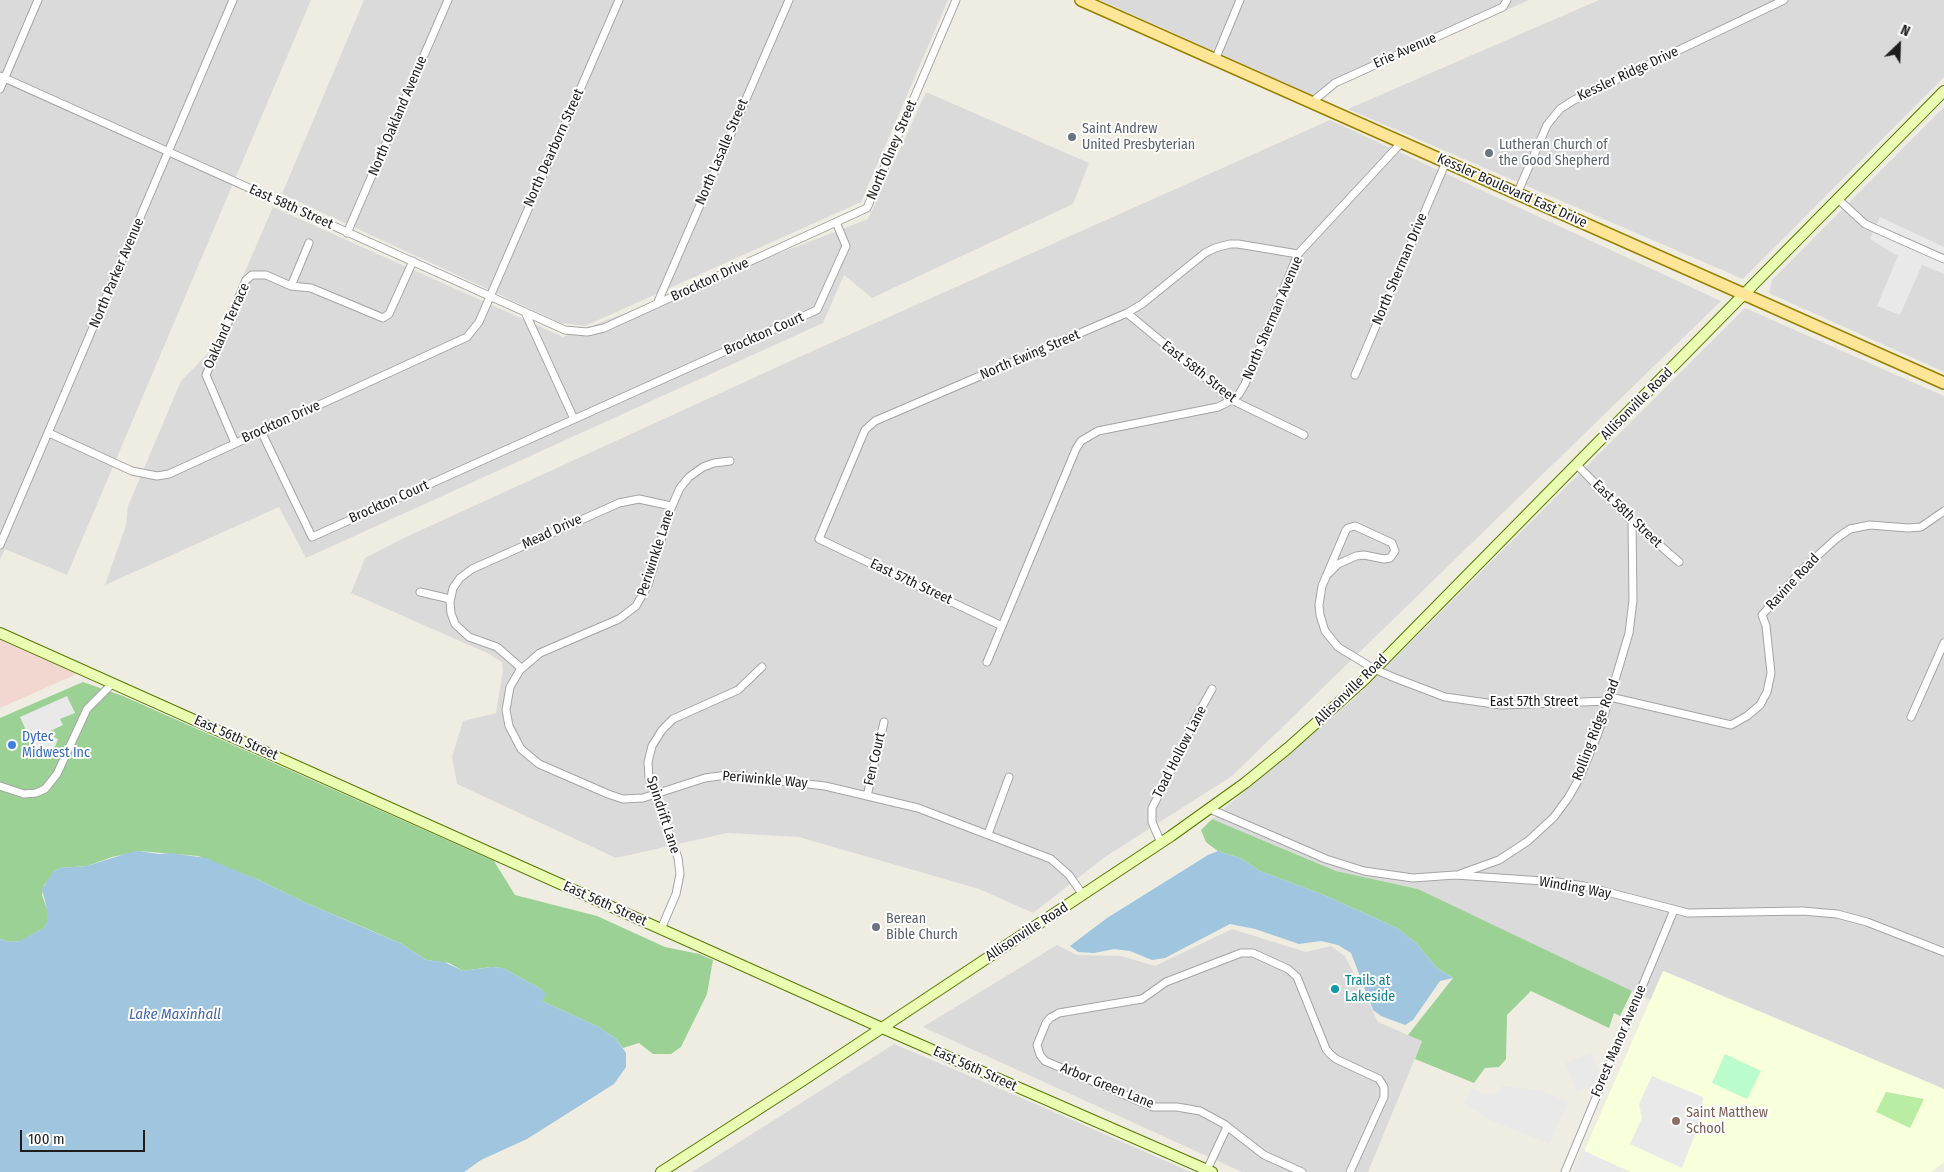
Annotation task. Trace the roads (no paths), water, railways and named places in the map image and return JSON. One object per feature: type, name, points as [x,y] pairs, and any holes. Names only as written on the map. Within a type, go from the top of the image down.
[{"type":"main road","name":"Kessler Boulevard East Drive","points":[[1081,0],[1944,383]]},
{"type":"main road","name":"Allisonville Road","points":[[661,1172],[1161,843],[1245,783],[1301,738],[1374,669],[1944,91]]},
{"type":"main road","name":"East 56th Street","points":[[0,633],[882,1028],[1208,1171]]},
{"type":"street","points":[[0,89],[2,77],[38,0]]},
{"type":"street","name":"North Parker Avenue","points":[[0,545],[233,0]]},
{"type":"street","name":"North Oakland Avenue","points":[[347,233],[448,0]]},
{"type":"street","name":"North Dearborn Street","points":[[490,296],[619,0]]},
{"type":"street","name":"North Lasalle Street","points":[[657,304],[789,0]]},
{"type":"street","name":"North Olney Street","points":[[836,222],[867,208],[956,0]]},
{"type":"street","points":[[1215,60],[1240,0]]},
{"type":"street","name":"Kessler Ridge Drive","points":[[1517,194],[1547,125],[1554,115],[1566,104],[1784,0]]},
{"type":"street","name":"Erie Avenue","points":[[1312,102],[1335,83],[1505,4]]},
{"type":"street","name":"East 58th Street","points":[[2,77],[565,330],[583,332]]},
{"type":"street","name":"North Sherman Avenue","points":[[1232,400],[1245,384],[1298,254],[1402,142]]},
{"type":"street","name":"North Sherman Drive","points":[[1355,376],[1446,162]]},
{"type":"street","points":[[1838,199],[1865,224],[1944,259]]},
{"type":"street","name":"Brockton Drive","points":[[583,332],[600,330],[836,222]]},
{"type":"street","name":"Brockton Court","points":[[261,431],[312,537],[817,310],[846,246],[836,222]]},
{"type":"street","points":[[291,286],[308,243]]},
{"type":"street","name":"North Ewing Street","points":[[820,539],[862,435],[871,424],[1127,313],[1142,304],[1215,248],[1238,244],[1298,254]]},
{"type":"street","name":"Oakland Terrace","points":[[235,443],[207,382],[206,375],[246,280],[252,275],[262,274],[291,286],[311,288],[381,318],[386,317],[412,261]]},
{"type":"street","name":"Brockton Drive","points":[[49,434],[132,470],[157,476],[172,473],[463,340],[476,327],[490,296]]},
{"type":"street","points":[[525,312],[574,419]]},
{"type":"street","name":"East 58th Street","points":[[1127,313],[1232,400],[1304,435]]},
{"type":"street","points":[[986,662],[1076,449],[1083,440],[1098,431],[1214,408],[1232,400]]},
{"type":"street","name":"Periwinkle Lane","points":[[522,668],[540,653],[619,619],[636,606],[648,586],[671,506],[680,488],[696,471],[714,463],[730,461]]},
{"type":"street","name":"East 58th Street","points":[[1576,465],[1632,521],[1679,562]]},
{"type":"street","name":"Mead Drive","points":[[450,599],[457,581],[469,571],[601,510],[631,500],[651,501],[671,506]]},
{"type":"street","name":"Ravine Road","points":[[1610,699],[1731,725],[1747,716],[1760,706],[1767,692],[1772,673],[1766,626],[1762,614],[1803,569],[1837,538],[1850,530],[1870,525],[1908,528],[1921,527],[1944,511]]},
{"type":"street","name":"Rolling Ridge Road","points":[[1455,875],[1488,865],[1528,841],[1554,817],[1579,779],[1610,699],[1631,621],[1633,600],[1632,521]]},
{"type":"street","name":"East 57th Street","points":[[1326,576],[1338,564],[1356,556],[1390,558],[1394,554],[1394,545],[1390,541],[1351,526],[1346,530],[1326,576],[1321,592],[1320,615],[1326,631],[1338,647],[1374,669],[1445,697],[1492,703],[1523,705],[1610,699]]},
{"type":"street","name":"East 57th Street","points":[[820,539],[1002,626]]},
{"type":"street","points":[[420,592],[450,599],[452,617],[458,627],[469,637],[497,647],[522,668]]},
{"type":"street","points":[[1911,717],[1944,643]]},
{"type":"street","name":"Periwinkle Way","points":[[522,668],[510,687],[506,710],[509,726],[521,749],[539,764],[615,797],[635,799],[705,778],[727,775],[824,786],[927,811],[1054,861],[1069,875],[1083,895]]},
{"type":"street","name":"Spindrift Lane","points":[[661,929],[676,894],[680,874],[678,858],[649,774],[649,758],[653,743],[662,730],[680,715],[738,690],[762,668]]},
{"type":"street","points":[[0,786],[24,794],[36,794],[45,789],[57,774],[87,709],[113,683]]},
{"type":"street","name":"Toad Hollow Lane","points":[[1161,843],[1152,822],[1152,808],[1194,720],[1212,689]]},
{"type":"street","name":"Fen Court","points":[[866,796],[884,722]]},
{"type":"street","points":[[988,834],[1009,777]]},
{"type":"street","name":"Winding Way","points":[[1210,809],[1326,859],[1364,872],[1413,878],[1455,875],[1570,884],[1688,913],[1802,911],[1837,914],[1867,922],[1944,952]]},
{"type":"street","name":"Forest Manor Avenue","points":[[1565,1172],[1674,910]]},
{"type":"street","name":"Arbor Green Lane","points":[[1302,1172],[1264,1154],[1214,1118],[1192,1109],[1153,1107],[1045,1061],[1038,1051],[1037,1043],[1048,1020],[1058,1013],[1142,999],[1166,982],[1237,954],[1253,953],[1288,969],[1295,974],[1326,1049],[1330,1054],[1382,1082],[1385,1094],[1350,1172]]},
{"type":"street","points":[[1208,1171],[1227,1127]]},
{"type":"water","name":"Lake Maxinhall","points":[[139,851],[206,858],[402,944],[426,960],[444,962],[463,971],[491,967],[503,968],[543,990],[546,994],[542,1001],[599,1027],[616,1039],[626,1053],[626,1067],[614,1084],[527,1139],[481,1160],[464,1172],[0,1172],[0,939],[10,942],[20,941],[44,928],[47,923],[47,909],[42,889],[54,871],[60,868],[87,866]]},
{"type":"water","points":[[1218,851],[1240,858],[1260,871],[1324,895],[1397,928],[1416,943],[1437,968],[1453,978],[1440,981],[1413,1020],[1405,1025],[1381,1016],[1373,1010],[1351,953],[1338,945],[1321,941],[1299,944],[1255,929],[1230,924],[1165,958],[1152,960],[1130,951],[1114,949],[1094,953],[1078,952],[1070,946],[1107,918],[1208,855]]},
{"type":"place","name":"Saint Andrew United Presbyterian","points":[[1072,137]]},
{"type":"place","name":"Lutheran Church of the Good Shepherd","points":[[1489,153]]},
{"type":"place","name":"Dytec Midwest Inc","points":[[12,745]]},
{"type":"place","name":"Berean Bible Church","points":[[876,927]]},
{"type":"place","name":"Trails at Lakeside","points":[[1335,989]]},
{"type":"place","name":"Saint Matthew School","points":[[1676,1121]]}]
